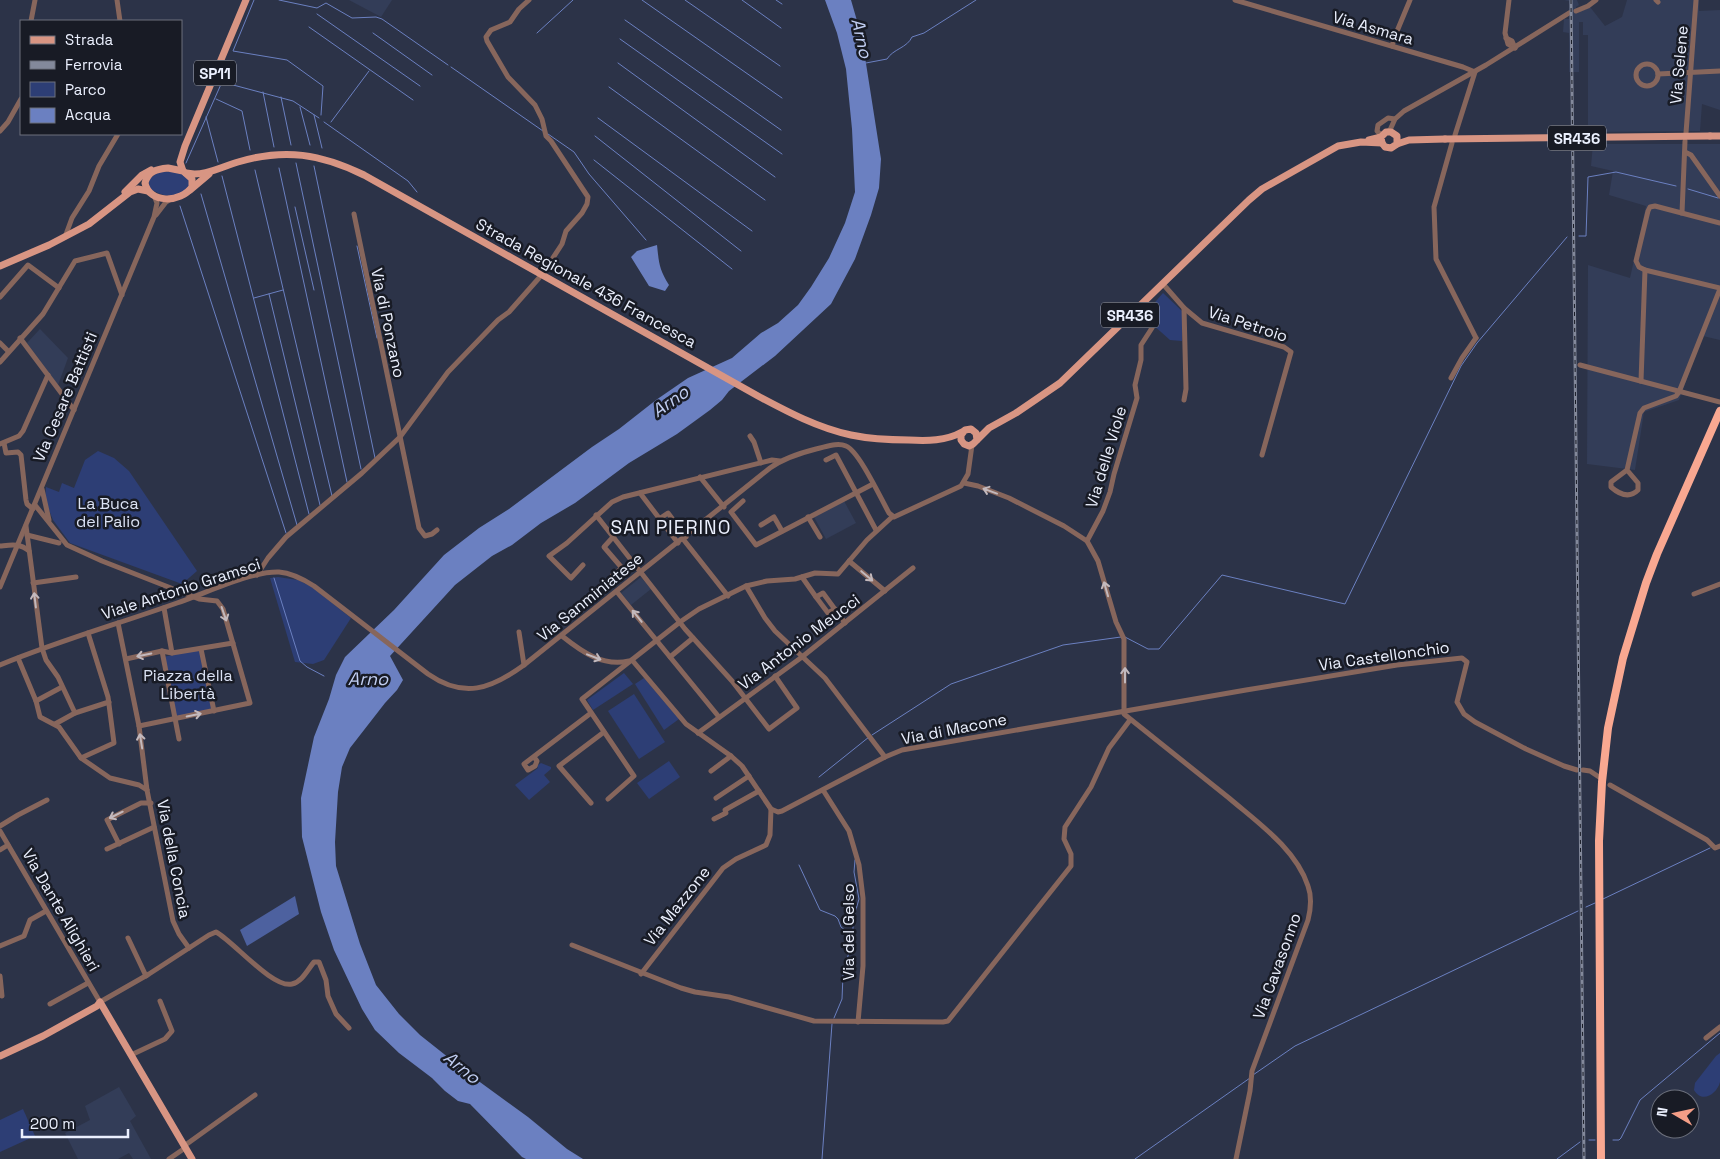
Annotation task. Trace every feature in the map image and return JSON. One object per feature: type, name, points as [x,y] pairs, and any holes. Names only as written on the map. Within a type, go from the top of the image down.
[{"type":"highway","points":[[1601,1159],[1600,810],[1606,747],[1613,701],[1626,644],[1653,562],[1720,411]]},
{"type":"highway","points":[[1601,870],[1610,748],[1630,646],[1661,555],[1720,422]]},
{"type":"highway","points":[[1601,922],[1606,1159]]},
{"type":"main road","name":"Via Cesare Battisti","points":[[175,198],[186,194],[190,190],[192,181],[184,172],[180,162],[246,0]]},
{"type":"main road","name":"Strada Regionale 436 Francesca","points":[[213,171],[254,157],[270,155],[303,156],[336,162],[373,180],[792,414],[846,434],[914,440],[947,438],[969,443],[1060,382],[1262,189],[1338,146],[1362,142],[1392,132],[1397,138],[1415,140],[1720,136]]},
{"type":"main road","name":"Strada Regionale 436 Francesca","points":[[1383,136],[1384,147],[1389,148],[1394,147],[1397,138]]},
{"type":"main road","name":"Via Cesare Battisti","points":[[151,193],[146,186],[146,179],[150,174],[175,161],[185,146]]},
{"type":"main road","points":[[160,169],[172,168],[200,174],[213,171]]},
{"type":"main road","name":"SP11","points":[[117,202],[144,173],[160,169]]},
{"type":"main road","points":[[190,190],[213,171]]},
{"type":"main road","name":"SP11","points":[[0,266],[26,256],[89,224],[133,190],[151,193],[163,198],[175,198]]},
{"type":"main road","name":"Strada Regionale 436 Francesca","points":[[947,438],[967,429],[979,430],[989,428]]},
{"type":"main road","points":[[962,432],[960,438],[969,443],[977,434],[973,430]]},
{"type":"main road","points":[[0,1056],[43,1036],[97,1006],[100,1002],[192,1159]]},
{"type":"street","points":[[31,20],[35,0]]},
{"type":"street","points":[[118,0],[120,20]]},
{"type":"street","points":[[529,0],[519,9],[510,22],[491,30],[486,37],[508,77],[535,105],[542,119],[545,132],[588,197],[585,208],[566,231],[562,244],[545,270]]},
{"type":"street","name":"Via Asmara","points":[[1235,0],[1475,72]]},
{"type":"street","points":[[1392,46],[1410,0]]},
{"type":"street","points":[[1508,0],[1506,18],[1509,52]]},
{"type":"street","points":[[1576,11],[1596,0]]},
{"type":"street","name":"Via Selene","points":[[1686,133],[1696,0]]},
{"type":"street","points":[[1395,120],[1388,118],[1378,125],[1377,131],[1383,136],[1390,130],[1395,120],[1404,110],[1475,72],[1569,13]]},
{"type":"street","points":[[1509,41],[1526,40]]},
{"type":"street","points":[[1509,41],[1515,48]]},
{"type":"street","points":[[1644,64],[1655,67],[1658,74],[1654,83],[1647,86],[1640,84],[1635,75],[1638,68],[1644,64]]},
{"type":"street","points":[[1658,74],[1720,71]]},
{"type":"street","points":[[1455,136],[1475,72]]},
{"type":"street","points":[[0,131],[8,122],[20,101]]},
{"type":"street","points":[[1395,120],[1394,130],[1397,138]]},
{"type":"street","points":[[65,237],[72,218],[89,191],[99,166],[117,135]]},
{"type":"street","points":[[1682,213],[1685,140]]},
{"type":"street","points":[[1451,378],[1462,358],[1479,339],[1436,259],[1434,206],[1452,143]]},
{"type":"street","points":[[1684,152],[1691,155],[1720,196]]},
{"type":"street","name":"Via Cesare Battisti","points":[[0,587],[154,217],[157,203],[151,193]]},
{"type":"street","name":"Via Cesare Battisti","points":[[154,217],[166,202],[175,198]]},
{"type":"street","points":[[1628,470],[1638,484],[1638,490],[1634,494],[1626,495],[1610,487],[1611,482],[1628,470],[1640,413],[1644,408],[1676,396],[1679,392],[1720,289],[1638,267],[1636,260],[1648,210],[1654,206],[1720,224]]},
{"type":"street","name":"Via di Ponzano","points":[[354,214],[419,528],[425,536],[437,530]]},
{"type":"street","points":[[0,362],[42,314],[75,260],[107,253],[122,295]]},
{"type":"street","points":[[0,297],[28,265],[59,288]]},
{"type":"street","points":[[1641,381],[1645,270]]},
{"type":"street","points":[[258,575],[268,558],[286,537],[362,473],[400,437],[448,372],[498,320],[509,312],[538,278]]},
{"type":"street","name":"Via Petroio","points":[[1163,284],[1184,308],[1202,323],[1284,347],[1291,352],[1262,455]]},
{"type":"street","name":"Via delle Viole","points":[[1087,541],[1103,511],[1110,492],[1137,398],[1135,385],[1141,345],[1152,328],[1139,315],[1147,304],[1144,302]]},
{"type":"street","name":"Via Petroio","points":[[1184,308],[1186,390],[1184,400]]},
{"type":"street","points":[[20,338],[74,410]]},
{"type":"street","points":[[0,343],[8,351]]},
{"type":"street","points":[[1580,365],[1720,402]]},
{"type":"street","points":[[48,376],[27,423],[19,436],[2,443],[6,453],[18,452],[21,455],[27,504],[34,507],[50,523],[67,545],[196,596],[199,599],[220,603],[250,703],[139,726]]},
{"type":"street","points":[[750,436],[754,442],[760,463]]},
{"type":"street","points":[[608,799],[634,776],[582,699],[680,622],[699,609],[746,586],[767,581],[790,580],[815,573],[838,574],[876,530],[892,517],[958,488],[964,483],[968,474],[969,443]]},
{"type":"street","name":"Via Sanminiatese","points":[[447,686],[466,689],[479,687],[496,682],[524,665],[781,461],[802,452],[841,444],[855,452],[873,484]]},
{"type":"street","points":[[826,460],[836,455],[876,530]]},
{"type":"street","points":[[584,566],[570,578],[550,556],[612,502],[623,497],[700,477],[772,460],[781,461]]},
{"type":"street","points":[[700,477],[724,507]]},
{"type":"street","points":[[964,483],[978,486],[1009,498],[1064,526],[1087,541],[1098,561],[1116,622],[1123,637],[1124,711]]},
{"type":"street","points":[[743,501],[731,512],[757,548],[808,517],[873,484],[892,517]]},
{"type":"street","points":[[42,489],[50,523]]},
{"type":"street","points":[[640,493],[678,543]]},
{"type":"street","points":[[660,519],[668,514],[728,596]]},
{"type":"street","points":[[596,515],[693,638],[732,680],[769,729],[797,708],[775,676]]},
{"type":"street","points":[[761,525],[774,517],[782,532]]},
{"type":"street","points":[[808,517],[820,538]]},
{"type":"street","points":[[26,526],[42,648],[46,660],[58,676],[75,712]]},
{"type":"street","points":[[27,535],[59,543]]},
{"type":"street","points":[[612,576],[622,568],[604,547],[614,536]]},
{"type":"street","points":[[0,546],[17,545],[24,547],[28,551]]},
{"type":"street","points":[[849,561],[886,591]]},
{"type":"street","name":"Via Antonio Meucci","points":[[698,732],[802,657],[913,568]]},
{"type":"street","name":"Viale Antonio Gramsci","points":[[0,665],[42,648],[164,608],[224,585],[258,575],[278,572],[301,578],[314,586],[428,674],[447,686]]},
{"type":"street","points":[[33,583],[76,577]]},
{"type":"street","points":[[802,577],[828,613],[835,609],[845,623]]},
{"type":"street","points":[[1694,594],[1720,584]]},
{"type":"street","points":[[746,586],[775,631],[825,678],[885,757]]},
{"type":"street","points":[[617,592],[719,717]]},
{"type":"street","points":[[164,608],[172,653]]},
{"type":"street","points":[[156,610],[165,618]]},
{"type":"street","points":[[118,623],[139,726],[148,790]]},
{"type":"street","points":[[519,632],[524,665]]},
{"type":"street","points":[[81,758],[114,743],[109,702],[88,633]]},
{"type":"street","points":[[562,636],[582,652],[610,662],[632,660]]},
{"type":"street","points":[[670,657],[693,638]]},
{"type":"street","points":[[126,659],[162,651],[172,653],[233,643]]},
{"type":"street","points":[[201,649],[214,710]]},
{"type":"street","points":[[162,651],[179,739]]},
{"type":"street","name":"Via della Concia","points":[[18,658],[36,701],[40,717],[55,724],[81,758],[110,778],[139,785],[148,790],[173,921],[189,948]]},
{"type":"street","name":"Via Castellonchio","points":[[1124,711],[1397,665],[1462,658],[1467,662],[1457,702],[1464,714],[1475,722],[1526,749],[1564,766],[1590,771],[1599,778]]},
{"type":"street","points":[[632,660],[682,719],[742,766],[771,810]]},
{"type":"street","points":[[610,662],[617,673]]},
{"type":"street","points":[[36,701],[62,687]]},
{"type":"street","points":[[55,724],[75,712],[109,702]]},
{"type":"street","name":"Via Cavasonno","points":[[1124,711],[1124,714],[1130,720],[1179,757],[1268,832],[1298,866],[1308,885],[1311,902],[1308,920],[1252,1071],[1252,1080],[1236,1159]]},
{"type":"street","name":"Via di Macone","points":[[771,810],[778,812],[902,750],[1124,711]]},
{"type":"street","points":[[534,757],[591,713]]},
{"type":"street","points":[[572,945],[641,974],[695,992],[729,997],[814,1021],[948,1021],[1070,866],[1071,854],[1064,839],[1065,827],[1091,787],[1109,748],[1130,720]]},
{"type":"street","points":[[591,803],[559,766],[604,732]]},
{"type":"street","points":[[711,771],[731,756]]},
{"type":"street","points":[[716,798],[749,776]]},
{"type":"street","points":[[1610,785],[1715,845]]},
{"type":"street","name":"Via del Gelso","points":[[824,790],[849,831],[859,865],[863,898],[863,966],[858,1022]]},
{"type":"street","points":[[714,819],[726,813],[725,810],[759,791]]},
{"type":"street","points":[[0,826],[47,800]]},
{"type":"street","points":[[119,844],[107,820],[140,803],[150,803]]},
{"type":"street","name":"Via Mazzone","points":[[641,974],[723,868],[736,859],[766,845],[770,835],[771,810]]},
{"type":"street","points":[[107,849],[154,827]]},
{"type":"street","name":"Via Dante Alighieri","points":[[0,831],[100,1002]]},
{"type":"street","points":[[0,850],[8,845]]},
{"type":"street","points":[[0,946],[24,936],[30,920],[46,911]]},
{"type":"street","points":[[100,1002],[146,976],[212,933],[218,932],[261,971],[289,984],[295,984],[314,962],[319,962],[326,980],[328,996],[336,1014],[349,1028]]},
{"type":"street","points":[[128,938],[146,976]]},
{"type":"street","points":[[0,976],[1,996],[9,993]]},
{"type":"street","points":[[50,1004],[88,983]]},
{"type":"street","points":[[131,1055],[166,1039],[172,1031],[160,1001]]},
{"type":"street","points":[[1706,1038],[1720,1027]]},
{"type":"street","points":[[169,1159],[255,1095]]},
{"type":"shaded area","points":[[349,0],[392,0],[381,17]]},
{"type":"shaded area","points":[[1564,0],[1577,0],[1579,5],[1576,7],[1576,13],[1590,7],[1605,26],[1622,17],[1627,0],[1699,0],[1699,11],[1720,10],[1720,110],[1702,104],[1700,131],[1588,132],[1588,35],[1583,35],[1583,22],[1579,22],[1579,72],[1569,72],[1569,33],[1563,32],[1564,19],[1569,19],[1569,1]]},
{"type":"shaded area","points":[[1593,144],[1720,144],[1720,340],[1703,336],[1679,400],[1644,412],[1635,470],[1587,464],[1588,265],[1630,278],[1646,206],[1609,195],[1613,171],[1591,166]]},
{"type":"shaded area","points":[[40,329],[68,358],[58,385],[27,343]]},
{"type":"shaded area","points":[[844,501],[856,523],[826,539],[814,517]]},
{"type":"shaded area","points":[[641,577],[651,589],[631,605],[621,593]]},
{"type":"shaded area","points":[[295,896],[299,914],[247,946],[240,930]]},
{"type":"shaded area","points":[[119,1087],[136,1116],[130,1121],[151,1159],[133,1159],[129,1153],[118,1159],[78,1159],[65,1133],[90,1120],[85,1106]]},
{"type":"green space","points":[[177,171],[188,177],[190,184],[184,193],[167,196],[150,189],[148,180],[158,172]]},
{"type":"green space","points":[[1163,293],[1182,311],[1182,341],[1170,340],[1143,316]]},
{"type":"green space","name":"La Buca del Palio","points":[[98,451],[114,458],[129,471],[197,571],[182,584],[70,543],[53,520],[45,500],[46,487],[59,492],[62,483],[74,488],[85,460]]},
{"type":"green space","points":[[278,577],[298,580],[312,587],[351,618],[324,660],[313,664],[295,662],[270,578]]},
{"type":"green space","name":"Piazza della Libertà","points":[[201,649],[214,711],[175,719],[163,657]]},
{"type":"green space","points":[[624,673],[633,684],[593,710],[587,700]]},
{"type":"green space","points":[[644,678],[679,719],[664,730],[635,684]]},
{"type":"green space","points":[[634,694],[665,742],[639,759],[608,711]]},
{"type":"green space","points":[[669,761],[680,777],[649,799],[637,783]]},
{"type":"green space","points":[[541,763],[551,767],[544,775],[550,782],[529,800],[515,785],[538,768],[537,766]]},
{"type":"green space","points":[[1720,1053],[1720,1082],[1716,1090],[1709,1096],[1701,1096],[1700,1089],[1694,1089],[1695,1083]]},
{"type":"green space","points":[[23,1109],[35,1136],[0,1152],[0,1120]]},
{"type":"water","name":"Arno","points":[[825,0],[851,0],[862,38],[881,159],[879,188],[871,215],[855,259],[831,304],[775,356],[729,391],[710,410],[677,434],[629,463],[575,503],[492,556],[455,585],[390,656],[403,680],[350,748],[342,767],[338,792],[335,842],[336,866],[360,944],[376,985],[399,1014],[420,1035],[567,1149],[583,1159],[526,1159],[470,1104],[458,1101],[399,1053],[375,1030],[362,1009],[334,950],[321,912],[302,837],[301,798],[314,737],[336,675],[345,657],[394,610],[444,555],[688,378],[732,358],[761,333],[778,323],[798,305],[811,287],[829,258],[845,223],[855,192],[852,129],[846,69],[837,33]]},
{"type":"water","points":[[657,245],[660,266],[669,285],[665,291],[649,286],[631,257],[637,251]]},
{"type":"waterway","points":[[254,0],[233,51],[287,60],[323,86],[321,115]]},
{"type":"waterway","points":[[279,0],[317,8],[326,3],[352,18],[376,17],[382,19],[448,65]]},
{"type":"waterway","points":[[537,33],[573,0]]},
{"type":"waterway","points":[[642,0],[782,98]]},
{"type":"waterway","points":[[685,0],[780,66]]},
{"type":"waterway","points":[[742,0],[781,28]]},
{"type":"waterway","points":[[776,0],[782,4]]},
{"type":"waterway","points":[[866,63],[887,59],[907,44],[912,37],[924,33],[976,0]]},
{"type":"waterway","points":[[317,14],[420,86]]},
{"type":"waterway","points":[[625,20],[781,130]]},
{"type":"waterway","points":[[309,27],[413,100]]},
{"type":"waterway","points":[[373,33],[432,75]]},
{"type":"waterway","points":[[620,39],[782,154]]},
{"type":"waterway","points":[[618,63],[775,177]]},
{"type":"waterway","points":[[451,67],[543,131]]},
{"type":"waterway","points":[[331,122],[369,71]]},
{"type":"waterway","points":[[186,163],[222,82],[293,101],[319,118]]},
{"type":"waterway","points":[[609,87],[765,200]]},
{"type":"waterway","points":[[263,92],[274,147]]},
{"type":"waterway","points":[[281,97],[291,145]]},
{"type":"waterway","points":[[216,99],[242,111],[250,150]]},
{"type":"waterway","points":[[300,107],[310,145]]},
{"type":"waterway","points":[[314,115],[322,148]]},
{"type":"waterway","points":[[206,117],[218,162]]},
{"type":"waterway","points":[[598,118],[752,231]]},
{"type":"waterway","points":[[324,122],[408,181],[417,192]]},
{"type":"waterway","points":[[548,134],[574,152],[589,174],[646,240]]},
{"type":"waterway","points":[[595,136],[741,251]]},
{"type":"waterway","points":[[594,160],[732,269]]},
{"type":"waterway","points":[[296,163],[361,469]]},
{"type":"waterway","points":[[314,166],[375,458]]},
{"type":"waterway","points":[[279,168],[347,482]]},
{"type":"waterway","points":[[255,170],[332,496]]},
{"type":"waterway","points":[[1579,236],[1586,236],[1588,177],[1616,172],[1676,186]]},
{"type":"waterway","points":[[222,176],[309,514]]},
{"type":"waterway","points":[[1688,189],[1718,198]]},
{"type":"waterway","points":[[201,194],[297,525]]},
{"type":"waterway","points":[[180,206],[286,533]]},
{"type":"waterway","points":[[295,207],[314,290]]},
{"type":"waterway","points":[[1125,637],[1148,649],[1159,649],[1222,575],[1345,604],[1461,366],[1477,343],[1567,237]]},
{"type":"waterway","points":[[357,246],[377,338]]},
{"type":"waterway","points":[[254,298],[283,290]]},
{"type":"waterway","points":[[269,294],[320,505]]},
{"type":"waterway","points":[[274,578],[300,661],[324,676]]},
{"type":"waterway","points":[[872,735],[951,684],[1063,645],[1121,637]]},
{"type":"waterway","points":[[819,777],[869,737]]},
{"type":"waterway","points":[[1603,899],[1710,848]]},
{"type":"waterway","points":[[834,1018],[842,999],[843,975],[849,952],[853,920],[859,899],[854,872],[855,860]]},
{"type":"waterway","points":[[799,865],[820,910],[835,916],[841,927],[850,934]]},
{"type":"waterway","points":[[1586,907],[1595,903]]},
{"type":"waterway","points":[[1253,1075],[1295,1046],[1578,911]]},
{"type":"waterway","points":[[822,1159],[832,1024]]},
{"type":"waterway","points":[[1613,1140],[1621,1138],[1640,1100],[1720,1033]]},
{"type":"waterway","points":[[1135,1159],[1250,1078]]},
{"type":"waterway","points":[[1589,1140],[1595,1140]]},
{"type":"waterway","points":[[1557,1159],[1580,1142]]},
{"type":"railway","points":[[1571,0],[1584,1159]]},
{"type":"district","name":"SAN PIERINO","points":[[671,527]]}]
